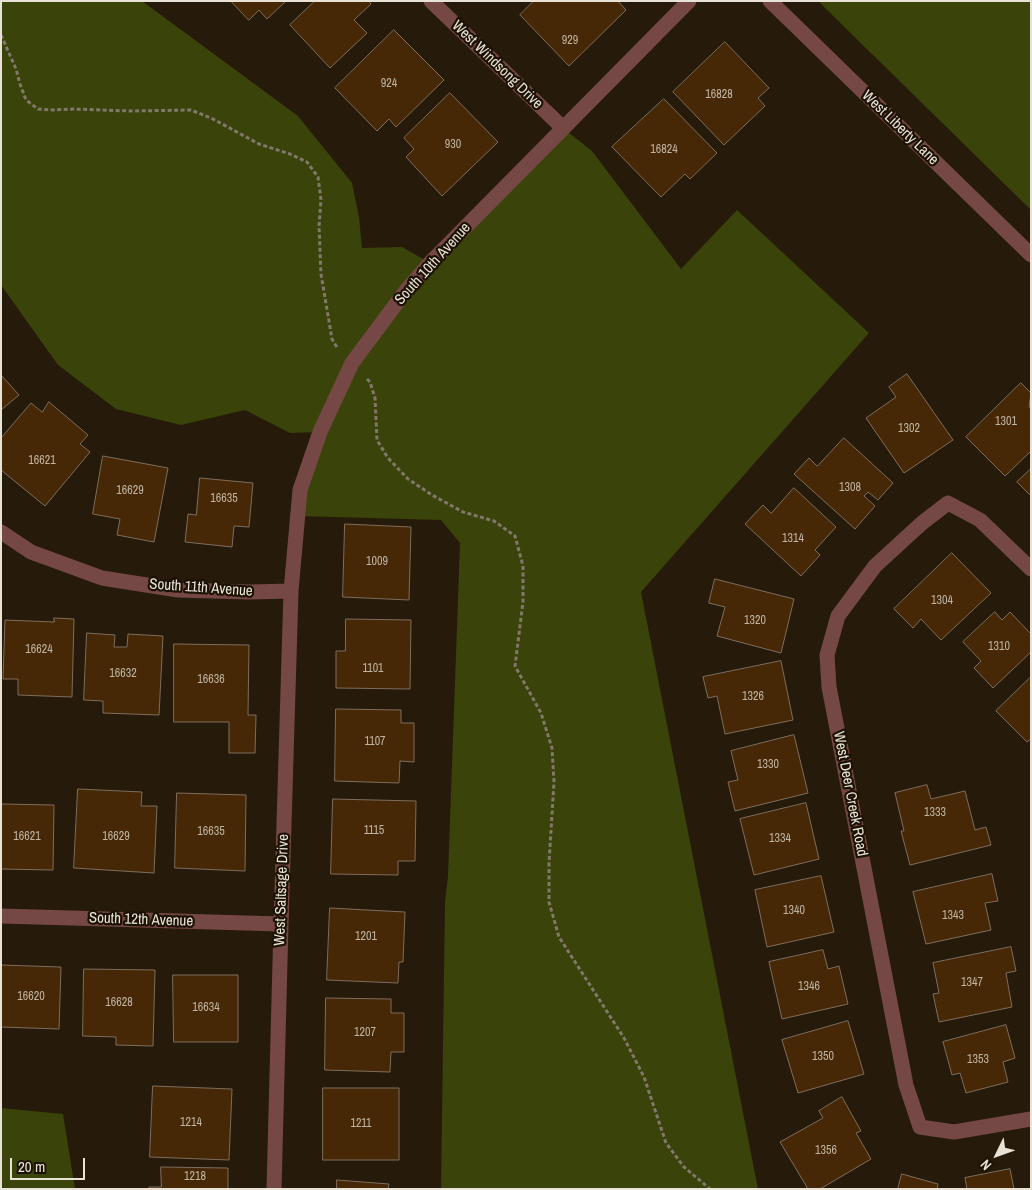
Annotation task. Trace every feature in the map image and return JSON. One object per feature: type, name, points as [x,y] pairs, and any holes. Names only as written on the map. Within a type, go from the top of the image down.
[{"type":"street","name":"West Windsong Drive","points":[[431,1],[563,128]]},
{"type":"street","name":"South 10th Avenue","points":[[291,591],[300,490],[320,432],[352,363],[405,292],[430,263],[689,1]]},
{"type":"street","name":"West Liberty Lane","points":[[770,1],[1031,254]]},
{"type":"street","name":"West Deer Creek Road","points":[[1031,569],[980,520],[948,503],[922,523],[875,566],[838,616],[827,655],[829,687],[906,1085],[920,1127],[954,1132],[1031,1119]]},
{"type":"street","name":"South 11th Avenue","points":[[1,532],[31,552],[102,578],[178,590],[291,591]]},
{"type":"street","name":"West Saltsage Drive","points":[[274,1189],[280,924],[291,591]]},
{"type":"street","name":"South 12th Avenue","points":[[1,916],[280,924]]},
{"type":"path","points":[[1,35],[14,63],[26,100],[38,109],[130,112],[191,110],[213,119],[260,144],[307,162],[318,178],[321,200],[319,226],[321,274],[330,332],[332,340],[340,351],[370,382],[375,398],[377,440],[388,458],[408,479],[463,512],[494,521],[515,536],[523,566],[523,602],[515,666],[540,712],[552,748],[554,782],[549,863],[549,902],[559,937],[624,1038],[644,1077],[666,1143],[684,1167],[710,1189]]},
{"type":"green space","points":[[1,1],[142,1],[298,116],[352,183],[359,217],[362,248],[402,247],[430,263],[563,128],[592,151],[681,269],[737,210],[869,333],[641,592],[758,1189],[441,1189],[445,902],[448,876],[460,543],[441,520],[298,516],[320,432],[290,433],[245,410],[181,425],[116,409],[58,365],[1,285]]},
{"type":"green space","points":[[818,1],[1031,1],[1031,210]]},
{"type":"green space","points":[[1,1108],[63,1114],[75,1189],[1,1189]]},
{"type":"building","points":[[231,1],[286,1],[267,19],[259,10],[249,20]]},
{"type":"building","points":[[315,1],[369,1],[371,4],[354,20],[367,33],[330,68],[290,25]]},
{"type":"building","points":[[534,1],[618,1],[626,10],[569,66],[520,15]]},
{"type":"building","points":[[394,30],[444,80],[396,127],[389,119],[377,131],[335,88]]},
{"type":"building","points":[[725,42],[769,88],[758,98],[765,106],[724,145],[673,92]]},
{"type":"building","points":[[450,93],[498,142],[442,196],[406,157],[414,149],[404,138]]},
{"type":"building","points":[[664,99],[717,153],[690,179],[685,174],[661,197],[612,147]]},
{"type":"building","points":[[907,374],[953,440],[904,473],[866,418],[896,397],[889,387]]},
{"type":"building","points":[[1,375],[19,395],[1,410]]},
{"type":"building","points":[[1021,383],[1031,393],[1029,407],[1031,408],[1031,451],[1005,476],[966,437]]},
{"type":"building","points":[[49,402],[88,435],[80,444],[90,452],[45,506],[1,470],[1,438],[31,403],[42,412]]},
{"type":"building","points":[[844,438],[893,483],[878,500],[868,492],[864,496],[875,506],[855,529],[794,474],[809,458],[817,466]]},
{"type":"building","points":[[103,456],[168,468],[154,542],[117,535],[120,519],[93,514]]},
{"type":"building","points":[[1031,469],[1031,496],[1017,482]]},
{"type":"building","points":[[200,478],[253,483],[249,527],[234,526],[232,547],[185,542],[188,514],[196,515]]},
{"type":"building","points":[[794,488],[836,527],[815,550],[820,555],[801,576],[745,524],[763,505],[771,513]]},
{"type":"building","points":[[345,524],[411,527],[409,600],[343,597]]},
{"type":"building","points":[[952,553],[991,593],[941,640],[921,619],[913,628],[894,609]]},
{"type":"building","points":[[715,579],[794,599],[781,653],[717,636],[725,607],[709,603]]},
{"type":"building","points":[[995,612],[1002,620],[1010,612],[1031,634],[1031,652],[993,688],[974,668],[981,661],[963,642]]},
{"type":"building","points":[[54,618],[74,619],[72,697],[18,695],[18,679],[3,679],[5,620],[54,622]]},
{"type":"building","points":[[346,619],[411,620],[410,689],[336,688],[336,651],[345,651]]},
{"type":"building","points":[[87,633],[115,635],[114,647],[127,647],[128,634],[163,636],[159,715],[103,713],[103,701],[84,700]]},
{"type":"building","points":[[174,644],[249,645],[248,715],[256,715],[255,753],[229,753],[229,722],[174,722]]},
{"type":"building","points":[[781,661],[793,720],[725,734],[717,696],[708,698],[703,677]]},
{"type":"building","points":[[1031,677],[1031,739],[1027,742],[996,711]]},
{"type":"building","points":[[336,709],[401,710],[401,723],[414,723],[414,762],[400,761],[399,783],[335,781]]},
{"type":"building","points":[[794,735],[808,793],[735,811],[728,782],[738,780],[731,751]]},
{"type":"building","points":[[927,785],[931,799],[965,791],[975,830],[986,827],[991,845],[910,865],[901,831],[904,831],[895,793]]},
{"type":"building","points":[[78,789],[142,792],[141,806],[157,806],[154,873],[74,868]]},
{"type":"building","points":[[177,793],[246,795],[245,871],[175,868]]},
{"type":"building","points":[[333,799],[416,801],[415,861],[398,861],[398,875],[331,874]]},
{"type":"building","points":[[806,803],[819,859],[754,875],[740,819]]},
{"type":"building","points":[[1,804],[54,805],[53,870],[1,869]]},
{"type":"building","points":[[992,874],[998,901],[985,903],[991,930],[926,944],[913,892]]},
{"type":"building","points":[[821,876],[834,932],[767,947],[755,890]]},
{"type":"building","points":[[330,908],[405,912],[403,962],[399,962],[398,983],[327,980]]},
{"type":"building","points":[[1011,947],[1016,971],[1006,973],[1012,1007],[939,1022],[933,994],[939,993],[933,963]]},
{"type":"building","points":[[823,950],[828,969],[839,966],[848,1004],[782,1019],[769,962]]},
{"type":"building","points":[[1,965],[61,967],[59,1029],[1,1027]]},
{"type":"building","points":[[84,969],[155,970],[153,1046],[116,1045],[116,1037],[83,1036]]},
{"type":"building","points":[[173,975],[238,975],[238,1042],[174,1042]]},
{"type":"building","points":[[326,998],[391,999],[391,1013],[404,1013],[404,1052],[391,1052],[390,1072],[325,1070]]},
{"type":"building","points":[[848,1021],[864,1074],[798,1093],[782,1040]]},
{"type":"building","points":[[1006,1025],[1015,1058],[1003,1062],[1008,1082],[966,1093],[960,1073],[952,1075],[943,1042]]},
{"type":"building","points":[[153,1086],[232,1089],[229,1160],[150,1157]]},
{"type":"building","points":[[323,1088],[399,1088],[399,1160],[323,1160]]},
{"type":"building","points":[[842,1097],[861,1131],[856,1133],[871,1159],[820,1189],[808,1189],[780,1142],[823,1118],[819,1111]]},
{"type":"building","points":[[161,1167],[228,1168],[228,1189],[149,1189],[149,1187],[161,1187]]},
{"type":"building","points":[[1010,1169],[1014,1189],[967,1189],[965,1178]]},
{"type":"building","points":[[902,1174],[938,1184],[937,1189],[898,1189]]},
{"type":"building","points":[[337,1180],[389,1184],[388,1189],[337,1189]]}]
